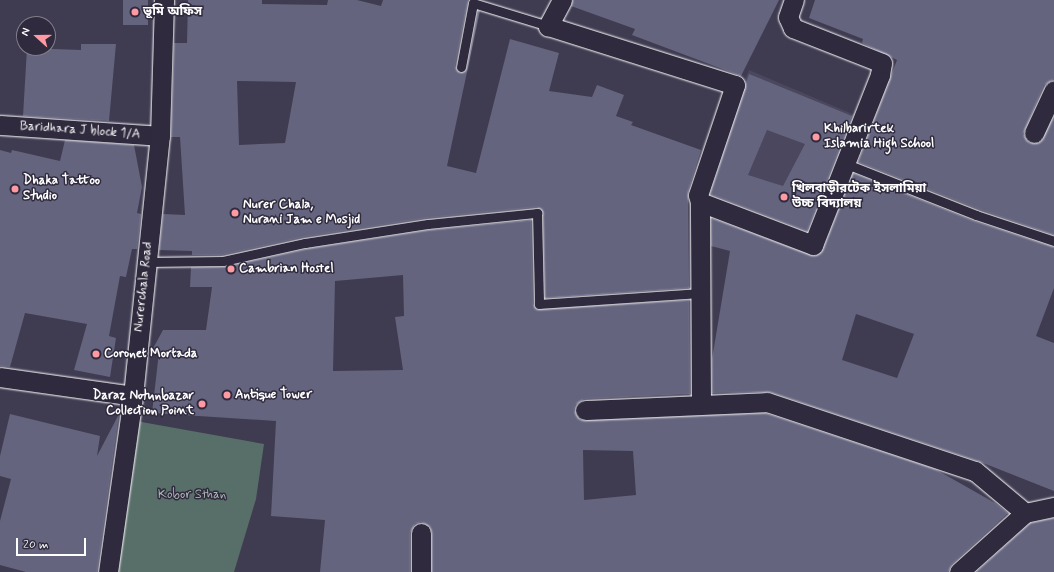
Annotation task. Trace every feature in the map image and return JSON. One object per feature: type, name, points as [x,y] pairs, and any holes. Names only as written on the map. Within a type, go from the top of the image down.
[{"type":"street","name":"Nurerchala Road","points":[[108,572],[133,396],[160,136],[164,0]]},
{"type":"street","points":[[562,0],[548,26],[735,85],[698,196],[700,202],[701,403]]},
{"type":"street","points":[[700,202],[813,245],[844,163],[880,75],[882,63],[793,28],[788,17],[794,0]]},
{"type":"street","points":[[1034,133],[1054,90]]},
{"type":"street","name":"Baridhara J block 1/A","points":[[0,125],[160,136]]},
{"type":"street","points":[[0,376],[133,396]]},
{"type":"street","points":[[585,410],[701,403],[767,402],[866,433],[975,471],[1026,513]]},
{"type":"street","points":[[959,572],[1026,513],[1054,507]]},
{"type":"street","points":[[421,533],[421,572]]},
{"type":"lane","points":[[461,67],[473,3],[548,26]]},
{"type":"lane","points":[[844,163],[976,215],[1054,241]]},
{"type":"lane","points":[[147,262],[223,261],[306,243],[428,224],[537,213],[539,304],[700,293]]},
{"type":"shaded area","points":[[749,70],[857,116],[804,241],[696,195]]},
{"type":"green space","name":"Kobor Sthan","points":[[136,421],[264,444],[256,499],[234,572],[118,572]]},
{"type":"building","name":"ভূমি অফিস","points":[[123,0],[148,0],[148,25],[123,25]]},
{"type":"building","points":[[188,0],[262,0],[262,4],[327,5],[328,0],[357,0],[381,6],[383,0],[468,0],[455,66],[460,73],[467,68],[478,11],[480,11],[447,166],[476,173],[510,39],[559,53],[549,91],[592,97],[597,85],[624,95],[616,116],[633,122],[631,125],[701,150],[688,192],[689,288],[545,298],[543,213],[537,207],[427,218],[304,237],[222,255],[192,255],[192,251],[159,250],[163,214],[185,215],[180,137],[171,137],[174,43],[187,43]],"holes":[[[237,81],[296,82],[285,143],[239,145]]]},
{"type":"building","points":[[573,0],[779,0],[741,76],[632,35],[635,29],[571,6]]},
{"type":"building","points":[[815,0],[1054,0],[1054,79],[1044,85],[1023,134],[1029,143],[1040,142],[1054,116],[1054,235],[978,209],[858,162],[897,60],[862,43],[863,39],[809,18]]},
{"type":"building","points":[[81,44],[116,44],[109,121],[23,116],[27,56],[56,56],[56,49],[81,50]]},
{"type":"building","name":"Khilbarirtek Islamia High School","points":[[749,74],[852,116],[807,231],[710,194]],"holes":[[[767,130],[805,144],[783,186],[748,175]]]},
{"type":"building","points":[[65,140],[134,145],[142,187],[137,213],[141,214],[137,249],[132,249],[126,277],[120,276],[109,336],[116,338],[110,377],[74,370],[87,324],[25,313],[10,367],[0,366],[0,150],[11,153],[12,150],[60,161]]},
{"type":"building","points":[[853,173],[974,221],[1054,247],[1054,288],[1036,336],[1054,343],[1054,491],[978,461],[770,392],[712,393],[712,359],[730,251],[711,246],[711,218],[815,256],[823,249]],"holes":[[[856,314],[914,334],[897,378],[842,360]]]},
{"type":"building","points":[[531,220],[533,304],[537,309],[689,300],[690,394],[584,399],[575,405],[574,410],[580,420],[765,413],[935,469],[995,503],[1008,513],[952,564],[948,572],[432,572],[432,533],[430,527],[421,522],[415,524],[410,533],[410,572],[320,572],[325,520],[271,516],[276,421],[152,413],[159,352],[151,352],[163,330],[206,330],[212,287],[190,287],[191,267],[224,267],[306,249],[429,230]],"holes":[[[403,275],[404,316],[395,317],[403,370],[333,371],[335,281]],[[583,450],[633,451],[636,495],[584,500]]]},
{"type":"building","points":[[10,414],[100,436],[97,456],[119,414],[97,572],[26,572],[0,565],[0,521],[11,479],[0,476],[0,456]]},
{"type":"building","points":[[1054,518],[1054,572],[976,572],[1030,523]]},
{"type":"place","name":"ভূমি অফিস","points":[[135,12]]},
{"type":"place","name":"Khilbarirtek Islamia High School","points":[[816,137]]},
{"type":"place","name":"Dhaka Tattoo Studio","points":[[15,189]]},
{"type":"place","name":"খিলবাড়ীরটেক ইসলামিয়া উচ্চ বিদ্যালয়","points":[[784,197]]},
{"type":"place","name":"Nurer Chala, Nurani Jam e Mosjid","points":[[235,213]]},
{"type":"place","name":"Cambrian Hostel","points":[[231,269]]},
{"type":"place","name":"Coronet Mortada","points":[[96,354]]},
{"type":"place","name":"Antique Tower","points":[[227,395]]},
{"type":"place","name":"Daraz Notunbazar Collection Point","points":[[202,404]]}]
